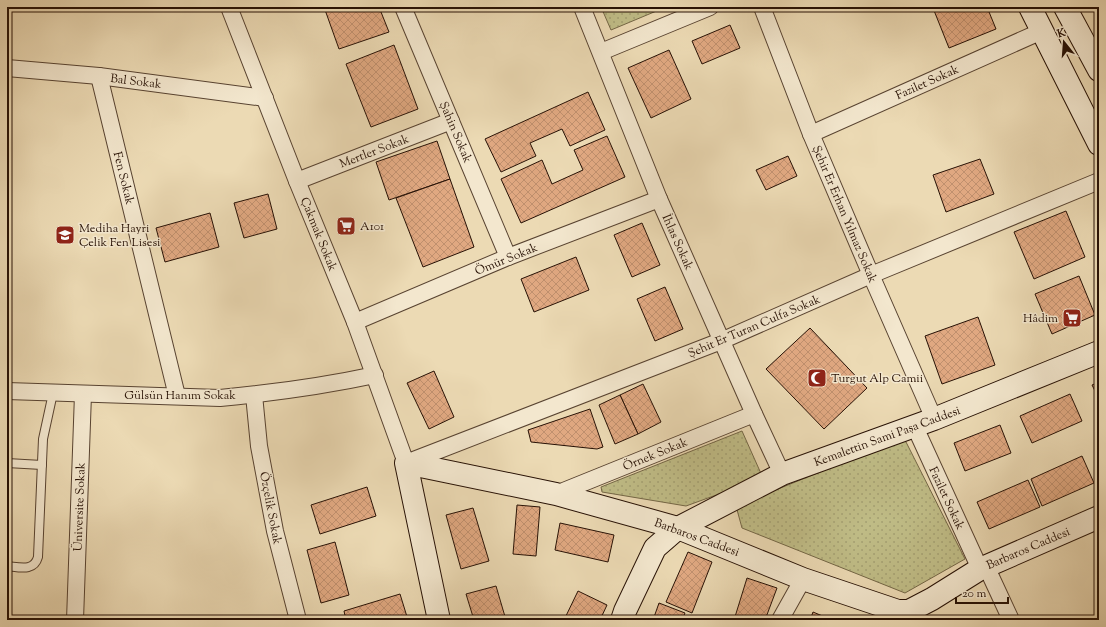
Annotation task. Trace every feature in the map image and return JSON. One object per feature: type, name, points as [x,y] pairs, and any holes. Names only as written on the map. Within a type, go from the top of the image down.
[{"type":"main road","points":[[1030,7],[1099,144]]},
{"type":"main road","points":[[1065,7],[1099,70]]},
{"type":"main road","name":"Kemalettin Sami Paşa Caddesi","points":[[622,620],[655,548],[678,528],[782,474],[924,423],[1099,352]]},
{"type":"main road","points":[[406,463],[440,620]]},
{"type":"main road","name":"Barbaros Caddesi","points":[[406,463],[556,494],[678,528],[803,579],[898,610],[911,616],[932,599],[983,567],[1099,518]]},
{"type":"street","name":"Çakmak Sokak","points":[[229,7],[297,181],[355,322],[406,463]]},
{"type":"street","name":"Şahin Sokak","points":[[403,7],[508,257]]},
{"type":"street","name":"İhlas Sokak","points":[[582,7],[659,199],[721,341],[782,474]]},
{"type":"street","points":[[601,52],[710,7]]},
{"type":"street","name":"Şehir Er Erhan Yılmaz Sokak","points":[[762,7],[811,134],[871,275],[924,423]]},
{"type":"street","name":"Fazilet Sokak","points":[[811,134],[1042,31]]},
{"type":"street","name":"Bal Sokak","points":[[7,68],[99,76],[265,98]]},
{"type":"street","name":"Fen Sokak","points":[[99,76],[177,396]]},
{"type":"street","name":"Mertler Sokak","points":[[297,181],[451,121]]},
{"type":"street","name":"Şehit Er Turan Culfa Sokak","points":[[406,463],[721,341],[871,275],[1099,181]]},
{"type":"street","name":"Ömür Sokak","points":[[355,322],[508,257],[659,199]]},
{"type":"street","name":"Gülsün Hanım Sokak","points":[[7,391],[220,398],[339,382],[375,375]]},
{"type":"street","name":"Üniversite Sokak","points":[[75,620],[83,394]]},
{"type":"street","name":"Özçelik Sokak","points":[[254,394],[259,446],[275,532],[298,620]]},
{"type":"street","name":"Örnek Sokak","points":[[556,494],[754,414]]},
{"type":"street","name":"Fazilet Sokak","points":[[924,423],[983,567],[1011,620]]},
{"type":"street","points":[[780,620],[803,579]]},
{"type":"lane","points":[[7,566],[28,568],[37,561],[39,553],[42,465],[45,429],[53,393]]},
{"type":"lane","points":[[7,463],[42,465]]},
{"type":"shaded area","points":[[601,7],[666,7],[611,30]]},
{"type":"shaded area","points":[[742,431],[763,478],[686,506],[602,492],[601,487]]},
{"type":"shaded area","points":[[904,438],[965,559],[905,593],[742,528],[736,506]]},
{"type":"building","points":[[324,7],[379,7],[389,32],[339,49]]},
{"type":"building","points":[[987,7],[996,29],[949,48],[933,8]]},
{"type":"building","points":[[730,25],[740,48],[702,64],[692,41]]},
{"type":"building","points":[[394,45],[418,109],[371,127],[346,64]]},
{"type":"building","points":[[669,50],[691,99],[651,118],[628,68]]},
{"type":"building","points":[[588,92],[605,130],[570,146],[562,129],[530,143],[536,156],[501,172],[485,139]]},
{"type":"building","points":[[607,136],[625,177],[521,223],[501,179],[542,160],[552,184],[583,170],[574,150]]},
{"type":"building","points":[[437,141],[450,179],[389,200],[376,162]]},
{"type":"building","points":[[788,156],[797,176],[766,190],[756,170]]},
{"type":"building","points":[[980,159],[994,194],[946,212],[933,175]]},
{"type":"building","points":[[450,179],[474,247],[423,267],[396,198]]},
{"type":"building","points":[[268,194],[277,229],[244,238],[234,203]]},
{"type":"building","points":[[1066,211],[1085,257],[1034,279],[1014,232]]},
{"type":"building","points":[[210,213],[219,247],[165,262],[156,228]]},
{"type":"building","points":[[642,223],[660,265],[632,277],[614,235]]},
{"type":"building","points":[[576,257],[589,290],[534,312],[521,279]]},
{"type":"building","points":[[1079,276],[1095,315],[1052,334],[1035,294]]},
{"type":"building","points":[[665,287],[683,329],[655,341],[637,299]]},
{"type":"building","points":[[978,317],[995,365],[942,384],[925,336]]},
{"type":"building","name":"Turgut Alp Camii","points":[[810,328],[867,388],[824,429],[766,369]]},
{"type":"building","points":[[434,371],[454,417],[429,429],[407,383]]},
{"type":"building","points":[[1099,382],[1099,399],[1092,385]]},
{"type":"building","points":[[643,384],[661,422],[638,434],[620,395]]},
{"type":"building","points":[[1070,394],[1082,421],[1032,443],[1020,416]]},
{"type":"building","points":[[620,395],[638,434],[615,444],[599,405]]},
{"type":"building","points":[[590,409],[603,447],[597,449],[531,442],[528,430]]},
{"type":"building","points":[[1000,425],[1011,453],[965,471],[954,443]]},
{"type":"building","points":[[1082,456],[1094,483],[1042,506],[1031,479]]},
{"type":"building","points":[[1028,480],[1040,507],[989,529],[977,502]]},
{"type":"building","points":[[367,487],[376,516],[320,534],[311,505]]},
{"type":"building","points":[[517,505],[540,507],[536,556],[513,554]]},
{"type":"building","points":[[473,508],[489,561],[461,569],[446,515]]},
{"type":"building","points":[[560,523],[614,535],[608,562],[555,550]]},
{"type":"building","points":[[335,542],[349,595],[321,603],[307,550]]},
{"type":"building","points":[[688,552],[712,562],[692,613],[666,602]]},
{"type":"building","points":[[747,578],[777,588],[765,620],[734,620]]},
{"type":"building","points":[[496,586],[506,620],[474,620],[466,594]]},
{"type":"building","points":[[578,591],[607,605],[600,620],[564,620]]},
{"type":"building","points":[[400,594],[408,620],[346,620],[344,611]]},
{"type":"building","points":[[659,603],[685,613],[682,620],[653,620]]},
{"type":"building","points":[[813,612],[832,620],[810,620]]},
{"type":"place","name":"A101","points":[[346,226]]},
{"type":"place","name":"Mediha Hayri Çelik Fen Lisesi","points":[[65,235]]},
{"type":"place","name":"Hâdim","points":[[1072,318]]},
{"type":"place","name":"Turgut Alp Camii","points":[[817,378]]}]
